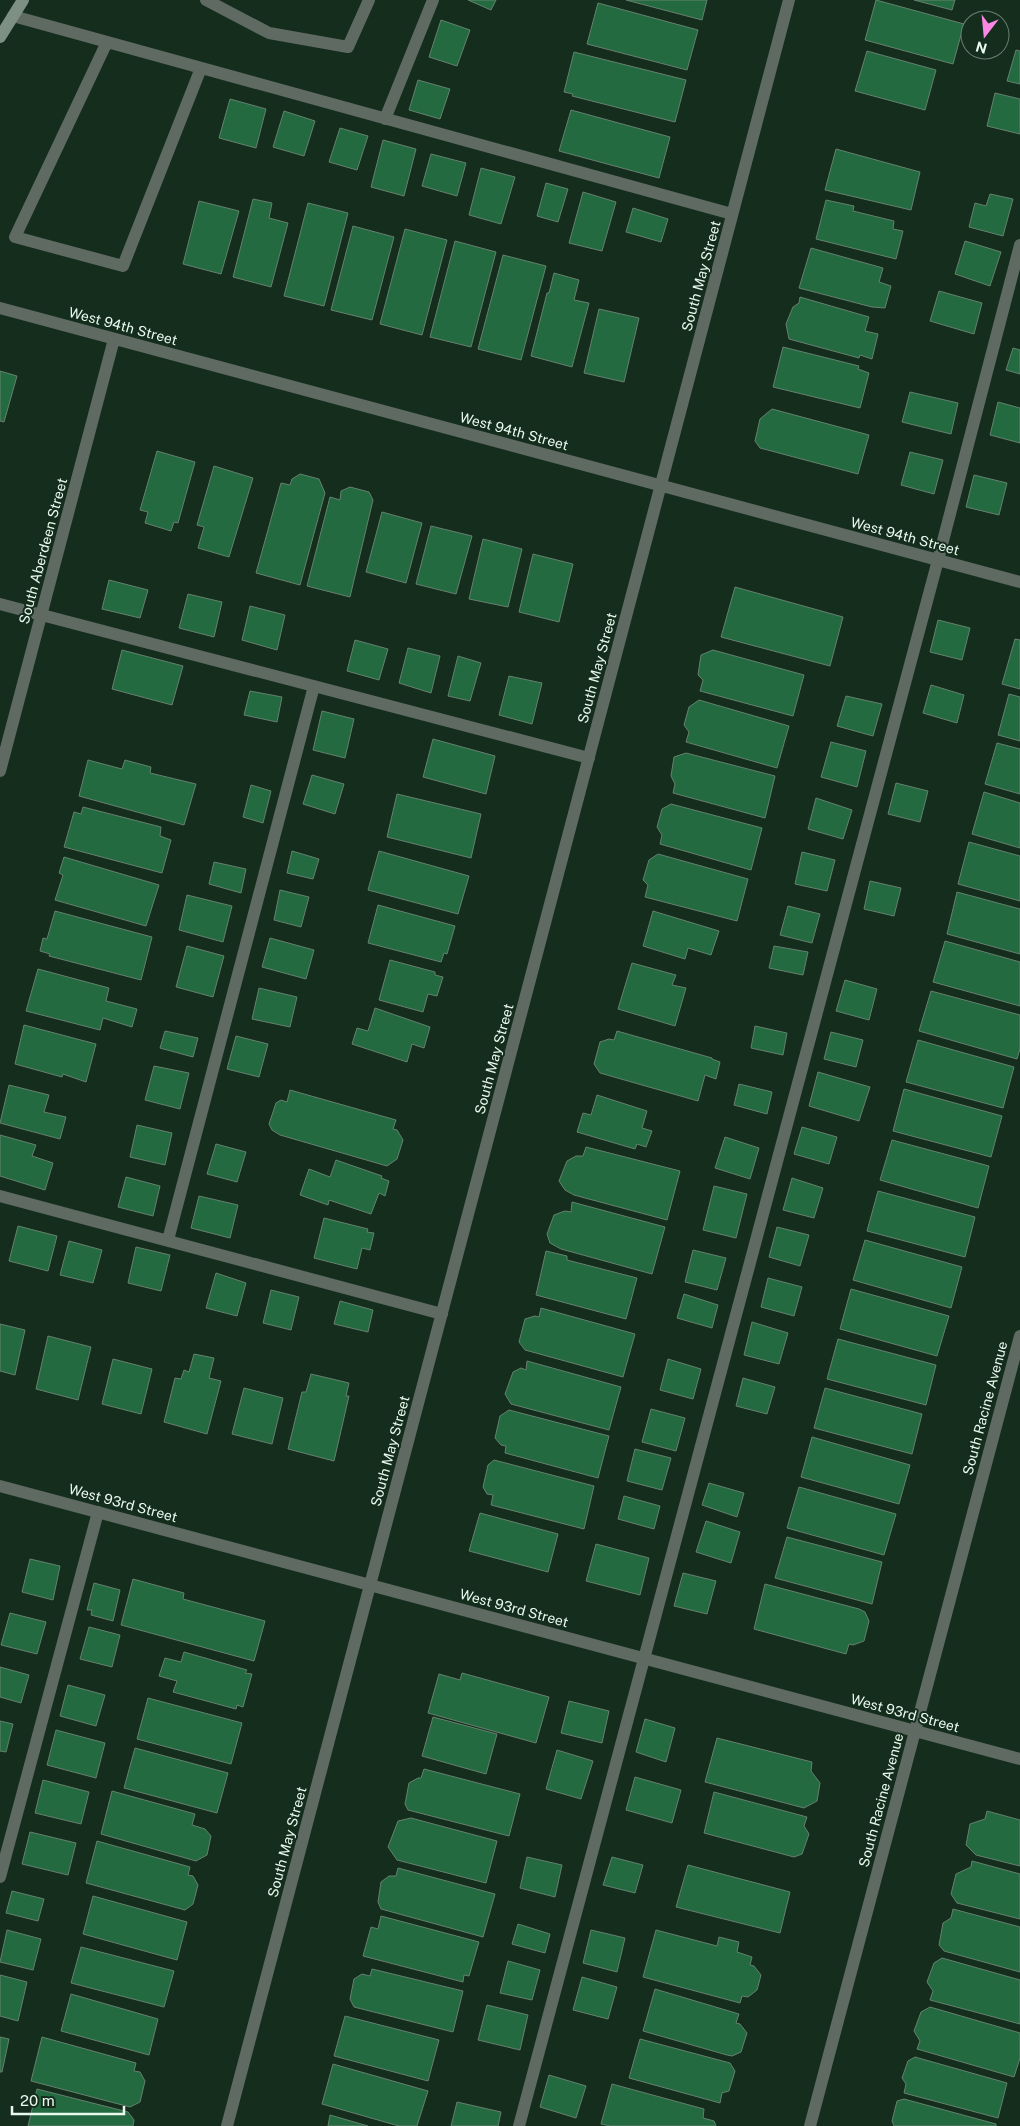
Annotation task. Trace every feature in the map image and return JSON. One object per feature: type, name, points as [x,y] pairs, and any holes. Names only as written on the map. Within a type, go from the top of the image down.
[{"type":"main road","points":[[0,38],[23,0]]},
{"type":"street","points":[[206,0],[269,33],[348,47],[369,0]]},
{"type":"street","points":[[385,118],[434,0]]},
{"type":"street","name":"South May Street","points":[[227,2126],[789,0]]},
{"type":"street","points":[[13,16],[732,214]]},
{"type":"street","points":[[107,42],[15,237],[123,266],[201,68]]},
{"type":"street","points":[[519,2126],[938,560],[1020,245]]},
{"type":"street","name":"West 94th Street","points":[[0,308],[1020,582]]},
{"type":"street","name":"South Aberdeen Street","points":[[0,771],[114,339]]},
{"type":"street","points":[[0,604],[589,758]]},
{"type":"street","points":[[168,1240],[314,686]]},
{"type":"street","points":[[0,1196],[442,1314]]},
{"type":"street","name":"South Racine Avenue","points":[[810,2126],[1020,1336]]},
{"type":"street","name":"West 93rd Street","points":[[0,1486],[1020,1759]]},
{"type":"street","points":[[0,1877],[98,1512]]},
{"type":"building","points":[[468,0],[496,0],[491,10]]},
{"type":"building","points":[[626,0],[707,0],[702,20]]},
{"type":"building","points":[[876,0],[960,23],[960,39],[953,64],[865,40]]},
{"type":"building","points":[[914,0],[955,0],[952,10]]},
{"type":"building","points":[[598,3],[698,30],[687,70],[587,44]]},
{"type":"building","points":[[441,20],[470,30],[457,66],[429,57]]},
{"type":"building","points":[[1016,50],[1020,51],[1020,84],[1007,81]]},
{"type":"building","points":[[867,51],[936,70],[925,110],[855,91]]},
{"type":"building","points":[[574,52],[686,80],[675,122],[572,96],[573,94],[564,92]]},
{"type":"building","points":[[418,80],[450,89],[440,119],[409,110]]},
{"type":"building","points":[[995,93],[1020,99],[1020,134],[987,126]]},
{"type":"building","points":[[230,99],[266,109],[256,148],[219,138]]},
{"type":"building","points":[[571,110],[670,137],[659,178],[559,151]]},
{"type":"building","points":[[284,111],[315,121],[304,156],[273,147]]},
{"type":"building","points":[[340,128],[368,136],[357,170],[329,162]]},
{"type":"building","points":[[383,140],[416,149],[404,196],[371,187]]},
{"type":"building","points":[[836,149],[920,172],[911,210],[825,190]]},
{"type":"building","points":[[431,154],[466,163],[457,196],[422,186]]},
{"type":"building","points":[[481,168],[515,177],[501,224],[469,215]]},
{"type":"building","points":[[546,183],[568,189],[558,222],[537,216]]},
{"type":"building","points":[[583,192],[616,202],[602,251],[569,243]]},
{"type":"building","points":[[990,194],[1013,199],[1003,236],[969,227],[975,203],[986,206]]},
{"type":"building","points":[[253,199],[272,203],[269,218],[288,223],[271,287],[233,277]]},
{"type":"building","points":[[826,200],[854,206],[853,211],[894,221],[893,229],[903,231],[896,259],[816,239]]},
{"type":"building","points":[[199,201],[239,211],[221,274],[183,264]]},
{"type":"building","points":[[308,203],[348,213],[324,306],[284,296]]},
{"type":"building","points":[[633,208],[668,219],[661,242],[626,232]]},
{"type":"building","points":[[353,226],[394,237],[372,320],[331,310]]},
{"type":"building","points":[[405,229],[447,240],[422,335],[380,324]]},
{"type":"building","points":[[455,241],[496,252],[471,347],[430,337]]},
{"type":"building","points":[[965,241],[1001,252],[990,286],[955,274]]},
{"type":"building","points":[[811,248],[883,268],[879,282],[891,286],[885,308],[872,307],[799,288]]},
{"type":"building","points":[[503,255],[546,266],[521,360],[478,349]]},
{"type":"building","points":[[554,273],[579,280],[574,300],[589,303],[572,367],[531,356]]},
{"type":"building","points":[[939,291],[982,303],[974,334],[930,321]]},
{"type":"building","points":[[800,297],[869,317],[865,331],[878,334],[872,359],[860,355],[859,358],[789,339],[786,324],[793,307],[799,303]]},
{"type":"building","points":[[599,309],[639,318],[624,382],[584,373]]},
{"type":"building","points":[[783,347],[859,366],[858,369],[869,373],[860,408],[773,387]]},
{"type":"building","points":[[1013,348],[1020,350],[1020,374],[1006,370]]},
{"type":"building","points":[[0,371],[17,376],[4,422],[0,421]]},
{"type":"building","points":[[910,392],[958,403],[951,434],[902,422]]},
{"type":"building","points":[[998,402],[1020,408],[1020,443],[990,435]]},
{"type":"building","points":[[772,409],[869,435],[858,474],[760,448],[755,441],[760,419]]},
{"type":"building","points":[[157,451],[195,462],[178,523],[174,522],[171,531],[145,523],[148,512],[140,510]]},
{"type":"building","points":[[910,452],[943,460],[934,494],[901,485]]},
{"type":"building","points":[[214,466],[253,478],[229,557],[198,548],[204,527],[197,525]]},
{"type":"building","points":[[300,474],[319,479],[325,493],[300,585],[256,573],[281,483],[290,485],[292,479]]},
{"type":"building","points":[[974,475],[1007,483],[999,515],[966,507]]},
{"type":"building","points":[[350,487],[369,492],[373,500],[350,597],[307,586],[330,497],[340,500],[341,491]]},
{"type":"building","points":[[382,512],[422,523],[406,583],[366,572]]},
{"type":"building","points":[[431,526],[472,536],[456,594],[416,584]]},
{"type":"building","points":[[483,539],[522,549],[508,607],[469,599]]},
{"type":"building","points":[[533,554],[573,564],[559,622],[519,612]]},
{"type":"building","points":[[109,580],[148,590],[140,618],[102,609]]},
{"type":"building","points":[[735,587],[843,617],[830,666],[721,637]]},
{"type":"building","points":[[188,594],[222,602],[214,637],[179,628]]},
{"type":"building","points":[[250,606],[285,615],[277,650],[242,640]]},
{"type":"building","points":[[938,620],[970,628],[962,660],[930,652]]},
{"type":"building","points":[[1015,639],[1020,640],[1020,689],[1002,684]]},
{"type":"building","points":[[355,640],[388,649],[379,680],[347,671]]},
{"type":"building","points":[[408,648],[440,656],[431,693],[399,683]]},
{"type":"building","points":[[122,650],[183,666],[172,705],[112,689]]},
{"type":"building","points":[[713,650],[804,675],[793,716],[700,691],[703,680],[698,675],[701,655]]},
{"type":"building","points":[[458,656],[481,663],[470,701],[448,696]]},
{"type":"building","points":[[509,676],[542,683],[532,724],[499,715]]},
{"type":"building","points":[[931,685],[964,695],[957,723],[923,713]]},
{"type":"building","points":[[250,691],[282,697],[277,722],[244,715]]},
{"type":"building","points":[[1009,694],[1020,697],[1020,741],[998,735]]},
{"type":"building","points":[[846,696],[882,704],[873,736],[837,726]]},
{"type":"building","points":[[699,700],[789,726],[777,768],[686,742],[689,732],[684,725],[689,707]]},
{"type":"building","points":[[322,711],[354,719],[345,758],[313,750]]},
{"type":"building","points":[[433,739],[495,756],[486,794],[423,777]]},
{"type":"building","points":[[831,742],[866,751],[857,787],[821,777]]},
{"type":"building","points":[[997,743],[1020,749],[1020,794],[985,784]]},
{"type":"building","points":[[686,753],[775,776],[765,818],[673,793],[675,784],[671,776],[674,757]]},
{"type":"building","points":[[88,760],[122,769],[125,760],[151,767],[150,773],[196,784],[184,825],[79,796]]},
{"type":"building","points":[[312,775],[344,784],[335,814],[303,804]]},
{"type":"building","points":[[896,783],[928,791],[920,822],[888,814]]},
{"type":"building","points":[[251,785],[271,791],[263,823],[243,817]]},
{"type":"building","points":[[984,792],[1020,803],[1020,848],[972,834]]},
{"type":"building","points":[[397,794],[481,814],[471,858],[387,837]]},
{"type":"building","points":[[816,798],[852,810],[843,839],[808,829]]},
{"type":"building","points":[[671,804],[762,828],[751,870],[660,844],[662,835],[657,827],[662,809]]},
{"type":"building","points":[[83,807],[161,827],[160,836],[171,840],[162,873],[64,847],[74,812],[81,814]]},
{"type":"building","points":[[969,842],[1020,856],[1020,901],[958,884]]},
{"type":"building","points":[[292,851],[319,859],[313,879],[287,873]]},
{"type":"building","points":[[379,851],[469,876],[458,914],[368,890]]},
{"type":"building","points":[[802,852],[835,860],[827,891],[795,884]]},
{"type":"building","points":[[658,854],[748,879],[737,921],[645,897],[648,885],[643,880],[649,860]]},
{"type":"building","points":[[64,857],[159,885],[146,926],[55,900],[63,875],[59,873]]},
{"type":"building","points":[[214,862],[246,869],[241,893],[209,884]]},
{"type":"building","points":[[870,881],[901,888],[894,916],[864,909]]},
{"type":"building","points":[[280,890],[309,897],[301,927],[274,920]]},
{"type":"building","points":[[957,892],[1020,909],[1020,954],[947,934]]},
{"type":"building","points":[[187,895],[232,906],[223,942],[179,930]]},
{"type":"building","points":[[378,905],[455,926],[447,954],[444,953],[441,962],[368,943]]},
{"type":"building","points":[[788,906],[820,914],[812,943],[780,935]]},
{"type":"building","points":[[55,911],[152,937],[141,980],[49,956],[50,954],[40,951],[43,938],[47,939]]},
{"type":"building","points":[[653,911],[719,931],[711,955],[688,948],[685,959],[643,946]]},
{"type":"building","points":[[270,938],[314,950],[306,979],[262,967]]},
{"type":"building","points":[[945,941],[1020,962],[1020,1006],[933,982]]},
{"type":"building","points":[[187,946],[224,956],[213,997],[176,987]]},
{"type":"building","points":[[774,946],[808,952],[803,975],[769,968]]},
{"type":"building","points":[[390,960],[435,972],[435,975],[443,977],[437,996],[428,994],[423,1012],[379,1000]]},
{"type":"building","points":[[632,963],[676,975],[672,985],[686,988],[675,1026],[618,1009]]},
{"type":"building","points":[[38,969],[109,988],[106,1001],[137,1009],[132,1027],[103,1018],[100,1030],[26,1011]]},
{"type":"building","points":[[845,980],[877,989],[869,1020],[836,1011]]},
{"type":"building","points":[[259,988],[297,997],[290,1027],[252,1019]]},
{"type":"building","points":[[931,991],[1020,1015],[1020,1049],[1017,1059],[919,1031]]},
{"type":"building","points":[[375,1008],[430,1027],[424,1048],[412,1044],[407,1062],[352,1044],[357,1028],[368,1031]]},
{"type":"building","points":[[24,1025],[96,1044],[86,1082],[63,1074],[62,1077],[15,1064]]},
{"type":"building","points":[[755,1026],[787,1033],[783,1055],[751,1048]]},
{"type":"building","points":[[165,1031],[198,1038],[193,1057],[160,1048]]},
{"type":"building","points":[[617,1031],[712,1058],[720,1062],[716,1079],[705,1075],[698,1101],[600,1073],[594,1064],[600,1042],[609,1039],[614,1040]]},
{"type":"building","points":[[831,1032],[863,1040],[856,1067],[824,1059]]},
{"type":"building","points":[[236,1036],[268,1044],[259,1077],[227,1069]]},
{"type":"building","points":[[918,1040],[1014,1067],[1003,1108],[906,1082]]},
{"type":"building","points":[[154,1066],[189,1073],[180,1109],[145,1100]]},
{"type":"building","points":[[818,1072],[870,1087],[859,1121],[809,1106]]},
{"type":"building","points":[[739,1084],[772,1092],[767,1114],[734,1105]]},
{"type":"building","points":[[9,1085],[49,1095],[44,1112],[66,1117],[60,1139],[0,1123]]},
{"type":"building","points":[[904,1089],[1002,1116],[991,1157],[893,1131]]},
{"type":"building","points":[[290,1090],[396,1120],[393,1129],[397,1130],[403,1140],[397,1159],[387,1166],[280,1135],[272,1130],[269,1124],[276,1103],[281,1100],[287,1102]]},
{"type":"building","points":[[597,1095],[647,1111],[642,1128],[652,1131],[646,1147],[637,1144],[635,1149],[577,1132],[583,1113],[591,1115]]},
{"type":"building","points":[[137,1125],[172,1133],[165,1165],[130,1157]]},
{"type":"building","points":[[802,1127],[837,1137],[829,1164],[794,1154]]},
{"type":"building","points":[[0,1135],[36,1145],[32,1156],[53,1163],[45,1190],[0,1176]]},
{"type":"building","points":[[725,1137],[759,1148],[750,1179],[715,1168]]},
{"type":"building","points":[[892,1140],[989,1166],[978,1208],[880,1180]]},
{"type":"building","points":[[216,1144],[246,1152],[237,1182],[207,1174]]},
{"type":"building","points":[[586,1147],[680,1171],[667,1220],[574,1195],[565,1190],[559,1181],[567,1161],[576,1156],[583,1156]]},
{"type":"building","points":[[336,1160],[382,1176],[381,1178],[389,1181],[385,1196],[379,1193],[371,1214],[329,1200],[328,1205],[300,1195],[309,1169],[330,1177]]},
{"type":"building","points":[[126,1177],[160,1186],[153,1216],[118,1207]]},
{"type":"building","points":[[792,1178],[823,1188],[814,1218],[783,1210]]},
{"type":"building","points":[[714,1186],[747,1194],[736,1238],[703,1230]]},
{"type":"building","points":[[878,1191],[975,1217],[965,1257],[867,1231]]},
{"type":"building","points":[[199,1196],[238,1205],[230,1238],[191,1228]]},
{"type":"building","points":[[572,1202],[665,1227],[652,1274],[561,1249],[550,1243],[547,1234],[554,1215],[565,1211],[571,1212]]},
{"type":"building","points":[[324,1218],[368,1229],[367,1232],[374,1233],[370,1250],[362,1248],[357,1269],[314,1258]]},
{"type":"building","points":[[18,1226],[57,1236],[48,1271],[9,1261]]},
{"type":"building","points":[[777,1227],[809,1235],[800,1266],[769,1257]]},
{"type":"building","points":[[865,1240],[962,1267],[951,1308],[853,1280]]},
{"type":"building","points":[[69,1241],[102,1250],[93,1283],[60,1275]]},
{"type":"building","points":[[136,1247],[170,1255],[161,1291],[128,1283]]},
{"type":"building","points":[[693,1250],[726,1258],[717,1290],[685,1282]]},
{"type":"building","points":[[546,1251],[567,1256],[567,1260],[637,1278],[626,1319],[536,1295]]},
{"type":"building","points":[[216,1273],[246,1283],[237,1316],[206,1308]]},
{"type":"building","points":[[768,1278],[802,1287],[794,1316],[761,1307]]},
{"type":"building","points":[[851,1289],[949,1316],[937,1356],[840,1329]]},
{"type":"building","points":[[271,1290],[299,1297],[291,1330],[263,1323]]},
{"type":"building","points":[[684,1294],[718,1305],[712,1328],[677,1318]]},
{"type":"building","points":[[340,1301],[373,1310],[368,1332],[334,1324]]},
{"type":"building","points":[[541,1308],[635,1334],[623,1377],[525,1350],[519,1342],[525,1319],[535,1316],[539,1317]]},
{"type":"building","points":[[752,1322],[788,1333],[779,1364],[744,1355]]},
{"type":"building","points":[[0,1324],[25,1330],[15,1375],[0,1371]]},
{"type":"building","points":[[48,1336],[91,1347],[78,1400],[36,1389]]},
{"type":"building","points":[[838,1339],[936,1365],[926,1405],[827,1379]]},
{"type":"building","points":[[194,1354],[214,1358],[209,1378],[221,1381],[207,1434],[164,1422],[175,1378],[181,1379],[184,1370],[189,1372]]},
{"type":"building","points":[[113,1359],[152,1369],[141,1414],[102,1404]]},
{"type":"building","points":[[668,1359],[701,1369],[693,1399],[660,1390]]},
{"type":"building","points":[[527,1361],[621,1387],[609,1430],[511,1404],[505,1394],[513,1372],[521,1368],[526,1370]]},
{"type":"building","points":[[311,1374],[349,1383],[346,1396],[349,1396],[334,1461],[288,1449],[302,1392],[306,1392]]},
{"type":"building","points":[[743,1378],[775,1387],[767,1414],[736,1406]]},
{"type":"building","points":[[244,1388],[283,1398],[272,1444],[232,1434]]},
{"type":"building","points":[[825,1388],[922,1414],[912,1454],[814,1428]]},
{"type":"building","points":[[651,1409],[685,1418],[676,1451],[642,1442]]},
{"type":"building","points":[[509,1410],[609,1436],[598,1478],[505,1453],[506,1446],[501,1445],[495,1438],[500,1416]]},
{"type":"building","points":[[812,1437],[910,1465],[899,1504],[801,1477]]},
{"type":"building","points":[[635,1449],[671,1458],[662,1490],[627,1481]]},
{"type":"building","points":[[494,1460],[594,1486],[584,1529],[491,1505],[493,1495],[487,1494],[483,1487],[488,1465]]},
{"type":"building","points":[[709,1483],[744,1493],[737,1517],[702,1505]]},
{"type":"building","points":[[799,1487],[896,1514],[884,1555],[787,1528]]},
{"type":"building","points":[[624,1496],[660,1506],[654,1529],[618,1519]]},
{"type":"building","points":[[480,1513],[558,1534],[548,1572],[469,1551]]},
{"type":"building","points":[[706,1521],[740,1532],[731,1563],[696,1552]]},
{"type":"building","points":[[787,1537],[882,1562],[872,1604],[775,1578]]},
{"type":"building","points":[[596,1544],[649,1558],[640,1595],[586,1581]]},
{"type":"building","points":[[30,1559],[60,1566],[53,1600],[22,1592]]},
{"type":"building","points":[[683,1573],[716,1581],[707,1614],[674,1606]]},
{"type":"building","points":[[133,1579],[184,1593],[183,1599],[265,1621],[254,1661],[121,1625]]},
{"type":"building","points":[[94,1583],[120,1590],[113,1621],[91,1615],[92,1610],[87,1610]]},
{"type":"building","points":[[765,1584],[865,1612],[869,1621],[864,1641],[853,1645],[849,1644],[846,1654],[754,1629]]},
{"type":"building","points":[[10,1613],[46,1622],[37,1654],[1,1645]]},
{"type":"building","points":[[89,1627],[120,1635],[112,1667],[80,1659]]},
{"type":"building","points":[[184,1652],[247,1670],[245,1673],[252,1674],[243,1707],[237,1705],[236,1709],[173,1692],[177,1681],[159,1676],[165,1658],[181,1662]]},
{"type":"building","points":[[0,1667],[29,1675],[21,1703],[0,1697]]},
{"type":"building","points":[[462,1673],[549,1697],[536,1743],[428,1713],[439,1674],[460,1680]]},
{"type":"building","points":[[68,1685],[105,1695],[96,1726],[60,1716]]},
{"type":"building","points":[[148,1698],[242,1723],[231,1764],[137,1739]]},
{"type":"building","points":[[569,1701],[609,1711],[602,1743],[561,1733]]},
{"type":"building","points":[[433,1717],[497,1734],[486,1774],[422,1756]]},
{"type":"building","points":[[645,1719],[675,1728],[666,1762],[636,1752]]},
{"type":"building","points":[[0,1721],[13,1724],[6,1752],[0,1751]]},
{"type":"building","points":[[56,1730],[105,1743],[96,1778],[47,1765]]},
{"type":"building","points":[[717,1738],[812,1762],[811,1771],[820,1783],[817,1801],[804,1808],[705,1782]]},
{"type":"building","points":[[135,1748],[228,1773],[217,1813],[124,1788]]},
{"type":"building","points":[[557,1750],[593,1761],[581,1799],[546,1789]]},
{"type":"building","points":[[424,1769],[520,1794],[509,1836],[408,1810],[405,1804],[409,1783],[421,1778]]},
{"type":"building","points":[[635,1777],[681,1790],[672,1823],[626,1810]]},
{"type":"building","points":[[43,1780],[89,1792],[81,1824],[35,1813]]},
{"type":"building","points":[[112,1791],[195,1814],[192,1825],[205,1829],[211,1836],[207,1855],[196,1861],[101,1834]]},
{"type":"building","points":[[714,1792],[807,1817],[804,1826],[809,1834],[802,1854],[794,1857],[704,1833]]},
{"type":"building","points":[[987,1811],[1020,1820],[1020,1866],[976,1855],[966,1845],[970,1824],[985,1819]]},
{"type":"building","points":[[411,1818],[497,1841],[486,1883],[397,1860],[388,1847],[398,1821]]},
{"type":"building","points":[[30,1832],[76,1843],[68,1875],[22,1864]]},
{"type":"building","points":[[97,1841],[190,1867],[188,1875],[193,1876],[198,1885],[193,1904],[185,1910],[86,1883]]},
{"type":"building","points":[[527,1857],[562,1865],[555,1897],[520,1888]]},
{"type":"building","points":[[612,1857],[643,1865],[635,1893],[603,1885]]},
{"type":"building","points":[[972,1861],[1020,1874],[1020,1919],[957,1903],[951,1894],[956,1874],[971,1867]]},
{"type":"building","points":[[688,1865],[790,1892],[780,1933],[676,1907]]},
{"type":"building","points":[[398,1868],[495,1894],[483,1937],[381,1909],[378,1902],[381,1882],[389,1876],[396,1876]]},
{"type":"building","points":[[12,1891],[44,1899],[38,1921],[6,1913]]},
{"type":"building","points":[[93,1896],[187,1922],[177,1960],[83,1934]]},
{"type":"building","points":[[953,1909],[1020,1927],[1020,1972],[944,1951],[939,1945],[943,1923],[951,1918]]},
{"type":"building","points":[[381,1916],[479,1942],[469,1976],[464,1975],[463,1982],[363,1956],[371,1927],[378,1929]]},
{"type":"building","points":[[518,1924],[550,1934],[545,1953],[512,1944]]},
{"type":"building","points":[[7,1930],[41,1939],[33,1970],[0,1962]]},
{"type":"building","points":[[591,1930],[625,1938],[617,1972],[583,1963]]},
{"type":"building","points":[[656,1930],[717,1946],[719,1937],[739,1942],[737,1952],[752,1957],[750,1965],[754,1966],[761,1975],[757,1990],[748,1997],[742,1996],[740,2003],[643,1977]]},
{"type":"building","points":[[81,1947],[174,1971],[164,2007],[71,1983]]},
{"type":"building","points":[[942,1958],[1020,1980],[1020,2024],[930,2000],[933,1991],[927,1982],[934,1963]]},
{"type":"building","points":[[508,1961],[540,1970],[532,2000],[500,1993]]},
{"type":"building","points":[[372,1969],[463,1991],[453,2032],[354,2007],[350,1999],[354,1979],[362,1974],[370,1976]]},
{"type":"building","points":[[0,1975],[27,1982],[18,2021],[0,2016]]},
{"type":"building","points":[[582,1977],[617,1987],[608,2019],[573,2010]]},
{"type":"building","points":[[655,1989],[739,2014],[736,2023],[740,2024],[747,2033],[741,2052],[732,2056],[727,2055],[643,2031]]},
{"type":"building","points":[[71,1994],[158,2019],[149,2055],[61,2031]]},
{"type":"building","points":[[487,2005],[528,2015],[520,2050],[478,2040]]},
{"type":"building","points":[[930,2007],[1020,2033],[1020,2058],[1014,2077],[917,2049],[920,2041],[914,2031],[921,2012]]},
{"type":"building","points":[[345,2016],[439,2040],[428,2081],[334,2056]]},
{"type":"building","points":[[0,2037],[9,2039],[2,2072],[0,2072]]},
{"type":"building","points":[[42,2037],[136,2063],[134,2071],[140,2072],[145,2081],[140,2102],[130,2107],[31,2081]]},
{"type":"building","points":[[640,2039],[730,2063],[735,2071],[729,2091],[722,2093],[720,2103],[629,2078]]},
{"type":"building","points":[[915,2057],[1007,2083],[998,2118],[904,2093],[906,2084],[902,2078],[908,2061]]},
{"type":"building","points":[[333,2064],[428,2091],[417,2126],[399,2126],[322,2104]]},
{"type":"building","points":[[549,2075],[586,2086],[576,2118],[540,2107]]},
{"type":"building","points":[[612,2084],[704,2109],[703,2118],[714,2121],[716,2126],[610,2126],[601,2124]]},
{"type":"building","points":[[37,2089],[128,2112],[134,2120],[133,2126],[28,2126]]},
{"type":"building","points":[[904,2099],[996,2124],[996,2126],[894,2126],[892,2121],[897,2101]]},
{"type":"building","points":[[457,2102],[501,2112],[498,2126],[451,2126]]},
{"type":"building","points":[[330,2115],[368,2126],[328,2126]]}]
